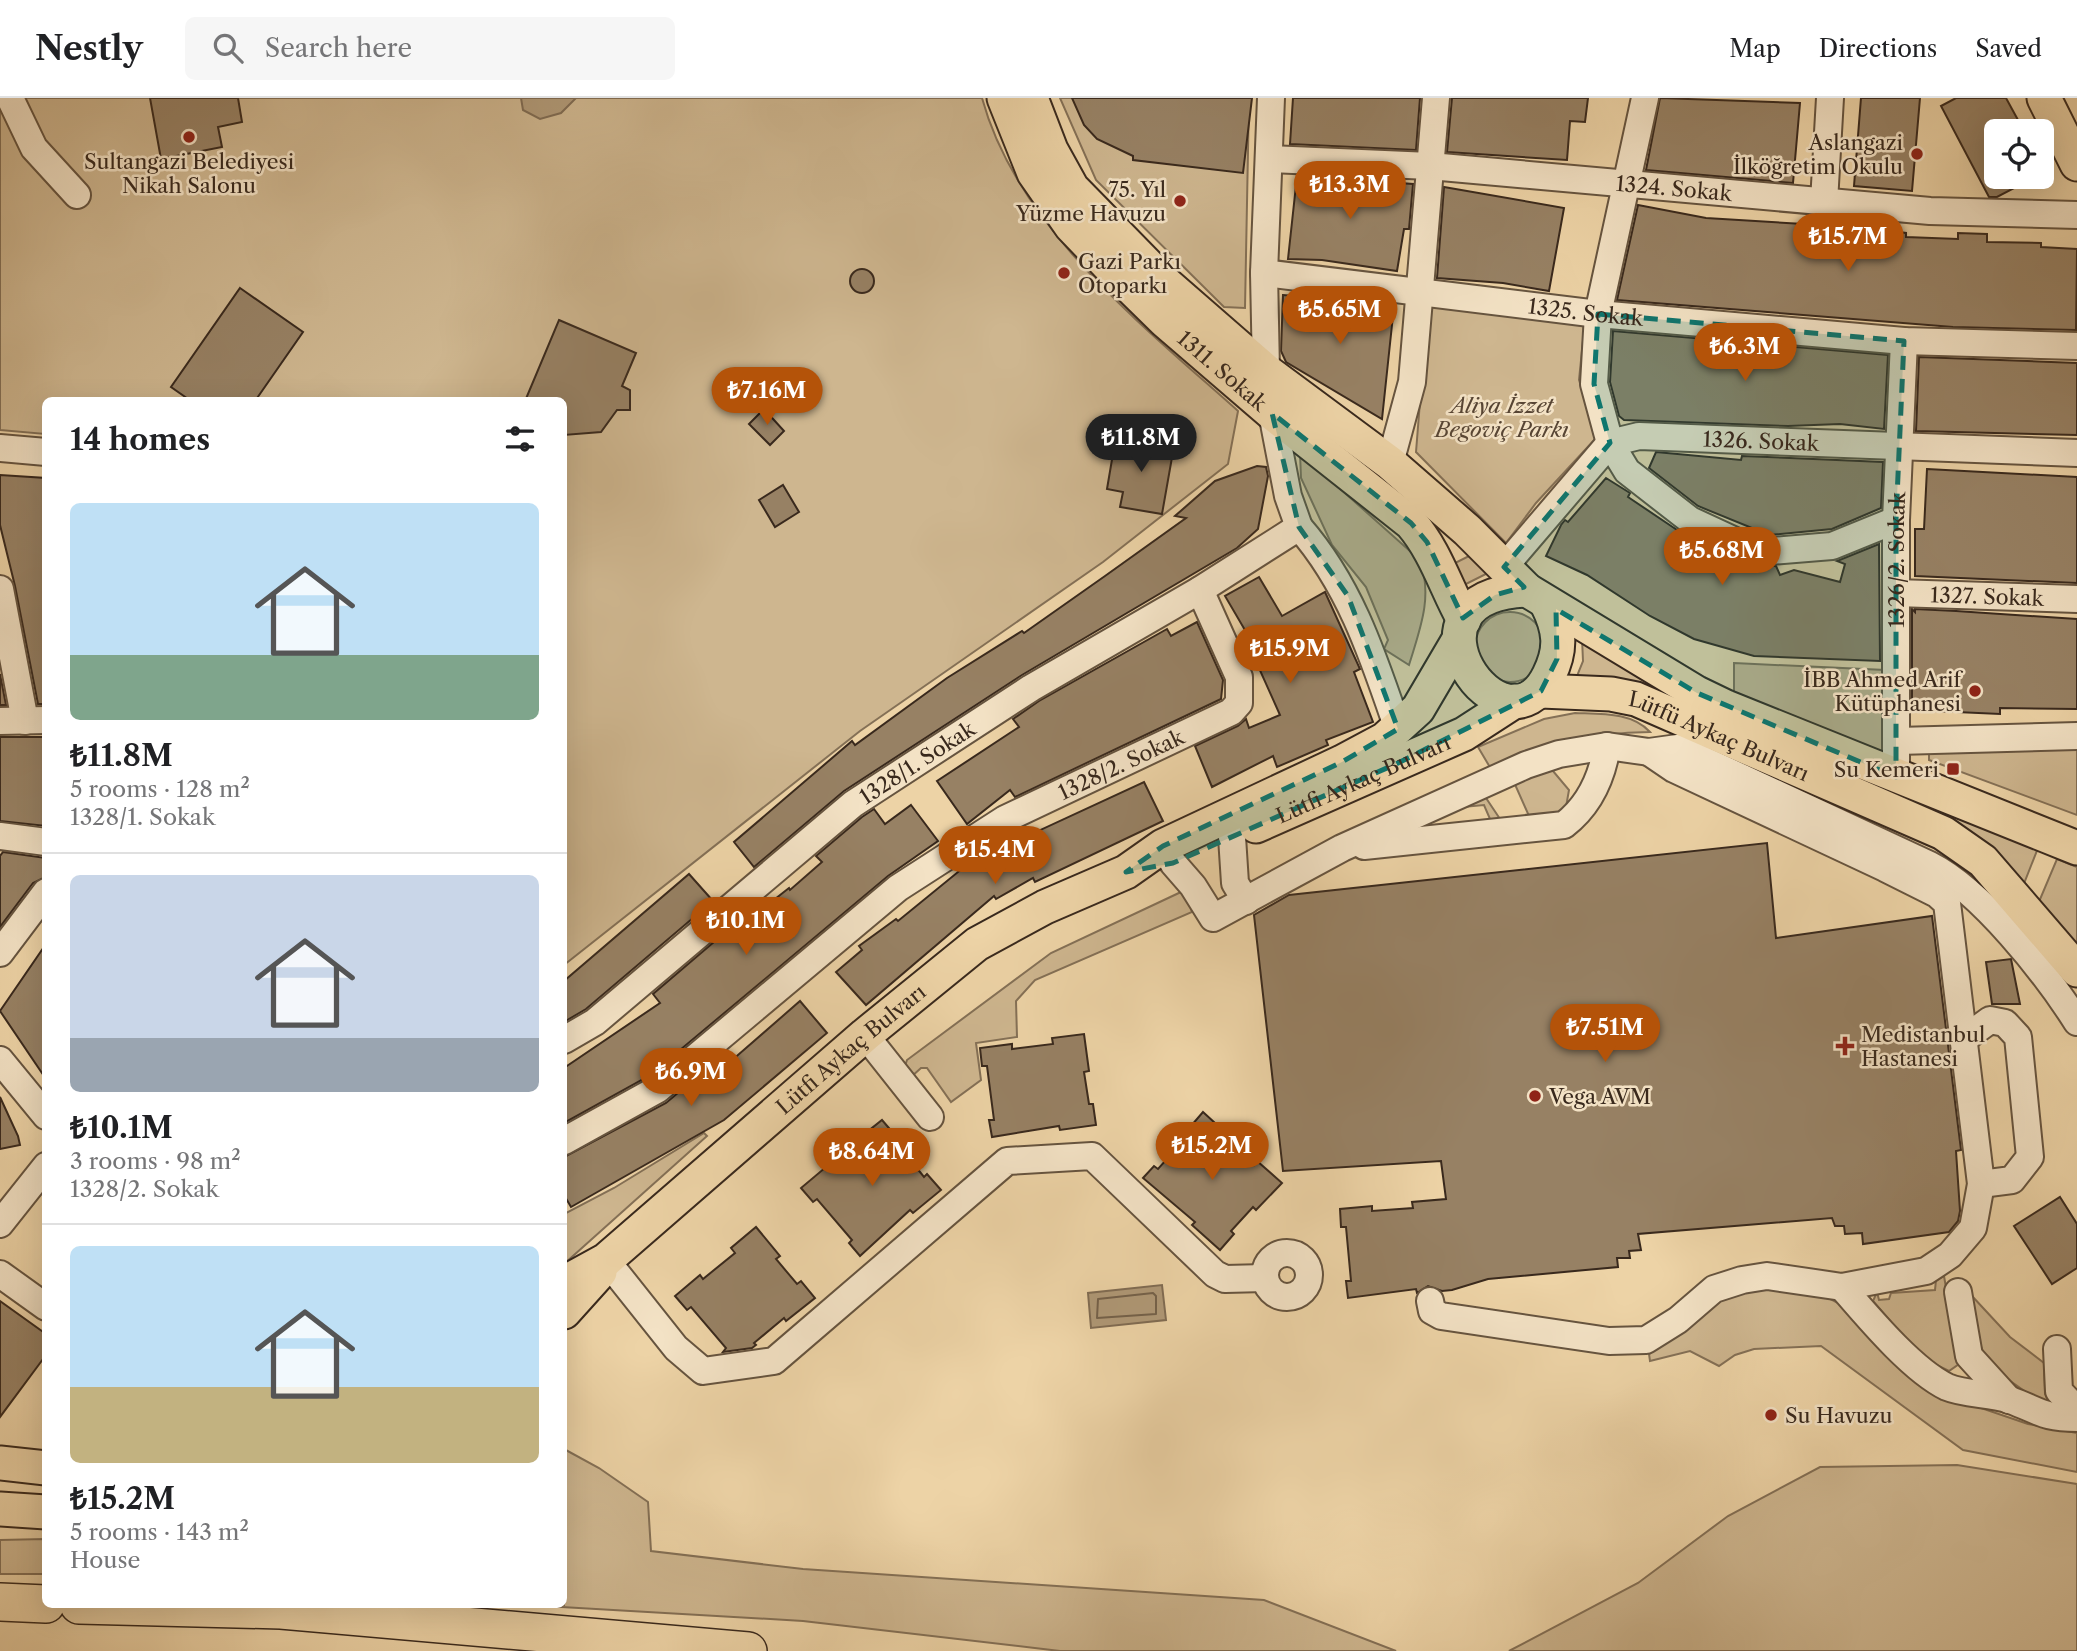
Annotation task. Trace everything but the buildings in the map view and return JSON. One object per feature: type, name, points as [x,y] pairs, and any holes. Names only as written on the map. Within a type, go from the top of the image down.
[{"type":"highway","points":[[0,1602],[42,1604]]},
{"type":"highway","points":[[200,1608],[281,1610],[748,1651]]},
{"type":"main road","name":"1311. Sokak","points":[[1004,98],[1034,173],[1071,226],[1166,321],[1272,412],[1411,523],[1427,542],[1461,630]]},
{"type":"main road","name":"1311. Sokak","points":[[1031,98],[1051,150],[1072,188],[1165,283],[1266,371],[1390,463],[1526,587]]},
{"type":"main road","points":[[2044,98],[2077,164]]},
{"type":"main road","points":[[1526,587],[1559,641],[1557,659],[1528,696],[1480,688],[1468,673],[1461,630],[1480,603],[1495,595],[1526,587]]},
{"type":"main road","name":"Lütfü Aykaç Bulvarı","points":[[1526,587],[1697,693],[1896,778],[2077,848]]},
{"type":"main road","name":"Lütfi Aykaç Bulvarı","points":[[567,1281],[606,1260],[865,1035],[977,944],[1045,907],[1126,872],[1163,846],[1342,762],[1398,729],[1430,692],[1461,630]]},
{"type":"main road","name":"Lütfü Aykaç Bulvarı","points":[[1528,696],[1601,693],[1636,699],[1943,833],[1983,861],[2077,970]]},
{"type":"main road","name":"Lütfi Aykaç Bulvarı","points":[[1126,872],[1173,863],[1464,734],[1528,696]]},
{"type":"main road","points":[[567,1309],[596,1279],[606,1260]]},
{"type":"main road","points":[[0,1463],[42,1468]]},
{"type":"main road","points":[[0,1484],[42,1486]]},
{"type":"main road","points":[[0,1509],[42,1512]]},
{"type":"main road","points":[[0,1528],[42,1528]]},
{"type":"street","points":[[10,98],[34,148],[77,195]]},
{"type":"street","points":[[1266,371],[1264,273],[1271,98]]},
{"type":"street","points":[[1390,463],[1412,382],[1436,98]]},
{"type":"street","points":[[1645,98],[1598,314],[1594,384],[1610,443],[1627,471],[1690,520],[1759,552],[1832,546],[1896,520]]},
{"type":"street","points":[[1824,202],[1830,98]]},
{"type":"street","name":"1324. Sokak","points":[[1269,159],[1430,166],[1930,211],[2077,215]]},
{"type":"street","name":"1325. Sokak","points":[[1264,273],[1598,314],[1903,341],[2077,346]]},
{"type":"street","name":"1326/2. Sokak","points":[[1896,778],[1896,520],[1903,341]]},
{"type":"street","points":[[1272,412],[1288,496],[1298,527],[1318,548],[1348,596],[1374,658],[1398,729]]},
{"type":"street","name":"1326. Sokak","points":[[1610,443],[1639,436],[2077,453]]},
{"type":"street","points":[[1526,587],[1610,443]]},
{"type":"street","points":[[0,448],[42,452]]},
{"type":"street","name":"1328/1. Sokak","points":[[567,1038],[595,1022],[653,969],[876,788],[1031,688],[1200,590],[1298,527]]},
{"type":"street","points":[[0,589],[24,720]]},
{"type":"street","name":"1328/2. Sokak","points":[[567,1139],[658,1088],[898,888],[1005,819],[1231,712],[1239,703],[1239,677],[1200,590]]},
{"type":"street","name":"1327. Sokak","points":[[1896,593],[2077,599]]},
{"type":"street","points":[[1898,741],[2077,736]]},
{"type":"street","points":[[1342,848],[1564,825],[1580,813],[1603,773],[1607,746]]},
{"type":"street","points":[[1173,863],[1193,886],[1213,918],[1342,848],[1526,765],[1559,754],[1607,746],[1649,752],[1678,748],[1948,874],[1963,884],[2044,972],[2077,1022]]},
{"type":"street","points":[[1430,1301],[1432,1311],[1441,1316],[1609,1341],[1646,1340],[1678,1320],[1714,1289],[1767,1276],[1842,1287],[1926,1271],[1950,1255],[1973,1228],[1981,1184],[1947,903],[1937,894],[1674,769],[1649,752]]},
{"type":"street","points":[[0,836],[42,841]]},
{"type":"street","points":[[1232,837],[1235,883],[1246,901]]},
{"type":"street","points":[[0,953],[42,897]]},
{"type":"street","points":[[1964,1040],[1990,1020],[2005,1023],[2018,1037],[2030,1157],[2012,1180],[1981,1184]]},
{"type":"street","points":[[865,1035],[930,1116]]},
{"type":"street","points":[[0,1060],[42,1111]]},
{"type":"street","points":[[606,1260],[676,1348],[703,1371],[774,1361],[1007,1161],[1080,1155],[1092,1156],[1214,1274],[1225,1279],[1265,1278]]},
{"type":"street","points":[[0,1224],[42,1171]]},
{"type":"street","points":[[0,1274],[42,1304]]},
{"type":"street","points":[[1842,1287],[1929,1375],[1949,1388],[2009,1400],[2049,1418],[2077,1418]]},
{"type":"street","points":[[1958,1292],[1969,1356],[2009,1400]]},
{"type":"street","points":[[2057,1349],[2059,1391],[2077,1410]]},
{"type":"highlighted area","points":[[1598,314],[1904,341],[1896,520],[1896,777],[1697,693],[1556,609],[1557,659],[1541,691],[1396,764],[1173,863],[1126,872],[1163,846],[1342,762],[1398,729],[1348,596],[1299,527],[1272,413],[1411,523],[1427,542],[1463,618],[1495,595],[1524,587],[1504,567],[1610,443],[1594,384]]},
{"type":"green space","points":[[0,98],[982,98],[999,145],[1023,189],[1053,231],[1087,271],[1124,308],[1238,411],[1228,464],[1103,562],[860,731],[567,963],[567,397],[42,397],[42,434],[0,430]]},
{"type":"green space","name":"75. Yıl Yüzme Havuzu","points":[[1060,98],[1249,98],[1245,308],[1224,307],[1096,180]]},
{"type":"green space","name":"Aliya İzzet Begoviç Parkı","points":[[1428,301],[1585,321],[1579,380],[1597,437],[1536,503],[1506,543],[1416,452]]},
{"type":"green space","points":[[1300,453],[1420,560],[1424,574],[1425,600],[1421,626],[1409,665],[1384,649],[1388,640],[1366,587],[1332,545],[1301,478]]},
{"type":"green space","points":[[1471,555],[1488,573],[1460,587],[1453,564]]},
{"type":"green space","points":[[1510,612],[1535,622],[1545,647],[1535,672],[1510,682],[1485,672],[1475,647],[1485,622]]},
{"type":"green space","points":[[1582,638],[1664,683],[1659,696],[1575,681],[1583,661]]},
{"type":"green space","points":[[1734,663],[1885,670],[1887,754],[1734,698]]},
{"type":"green space","points":[[1673,691],[2038,848],[2023,886]]},
{"type":"green space","points":[[1575,713],[1625,717],[1643,725],[1650,732],[1606,735],[1568,742],[1491,769],[1478,747],[1544,719]]},
{"type":"green space","points":[[1929,742],[2077,749],[2077,815],[1929,760]]},
{"type":"green space","points":[[1536,769],[1553,771],[1569,790],[1566,807],[1560,813],[1529,816],[1513,780]]},
{"type":"green space","points":[[1482,792],[1500,819],[1490,819],[1484,805],[1452,808]]},
{"type":"green space","points":[[2057,859],[2077,867],[2077,951],[2038,904]]},
{"type":"green space","points":[[1181,892],[1188,896],[1192,912],[1035,980],[1016,1001],[1017,1037],[976,1043],[981,1080],[951,1102],[927,1068],[921,1068],[911,1077],[904,1069],[907,1060],[1051,953]]},
{"type":"green space","points":[[704,1133],[707,1136],[567,1261],[567,1212],[614,1188]]},
{"type":"green space","points":[[1944,1276],[1959,1364],[1949,1371],[1922,1358],[1873,1301],[1877,1292],[1879,1300],[1889,1299],[1891,1293],[1935,1290],[1936,1280]]},
{"type":"green space","points":[[1772,1286],[1817,1292],[1842,1305],[1925,1389],[2028,1424],[2077,1433],[2077,1472],[1963,1450],[1821,1346],[1754,1349],[1735,1355],[1719,1366],[1690,1351],[1650,1361],[1649,1354],[1719,1299]]},
{"type":"green space","points":[[1972,1296],[2010,1337],[2044,1363],[2045,1394],[2050,1403],[2047,1406],[2008,1380],[1984,1354]]},
{"type":"green space","points":[[567,1451],[599,1468],[648,1502],[651,1551],[803,1569],[1264,1600],[1396,1651],[1060,1651],[803,1621],[567,1607]]},
{"type":"green space","points":[[1957,1465],[2077,1484],[2077,1651],[1509,1651],[1638,1583],[1728,1516],[1820,1467]]},
{"type":"green space","points":[[42,1539],[42,1574],[0,1574],[0,1540]]},
{"type":"water","points":[[521,98],[576,98],[561,113],[540,119],[523,110]]},
{"type":"water","points":[[1162,1285],[1166,1320],[1091,1328],[1088,1293]]},
{"type":"place","name":"Sultangazi Belediyesi Nikah Salonu","points":[[189,137]]},
{"type":"place","name":"Aslangazi İlköğretim Okulu","points":[[1917,154]]},
{"type":"place","name":"75. Yıl Yüzme Havuzu","points":[[1180,201]]},
{"type":"place","name":"Gazi Parkı Otoparkı","points":[[1064,273]]},
{"type":"place","name":"İBB Ahmed Arif Kütüphanesi","points":[[1975,691]]},
{"type":"place","name":"Su Kemeri","points":[[1953,769]]},
{"type":"place","name":"Medistanbul Hastanesi","points":[[1845,1046]]},
{"type":"place","name":"Vega AVM","points":[[1535,1096]]},
{"type":"place","name":"Su Havuzu","points":[[1771,1415]]}]
